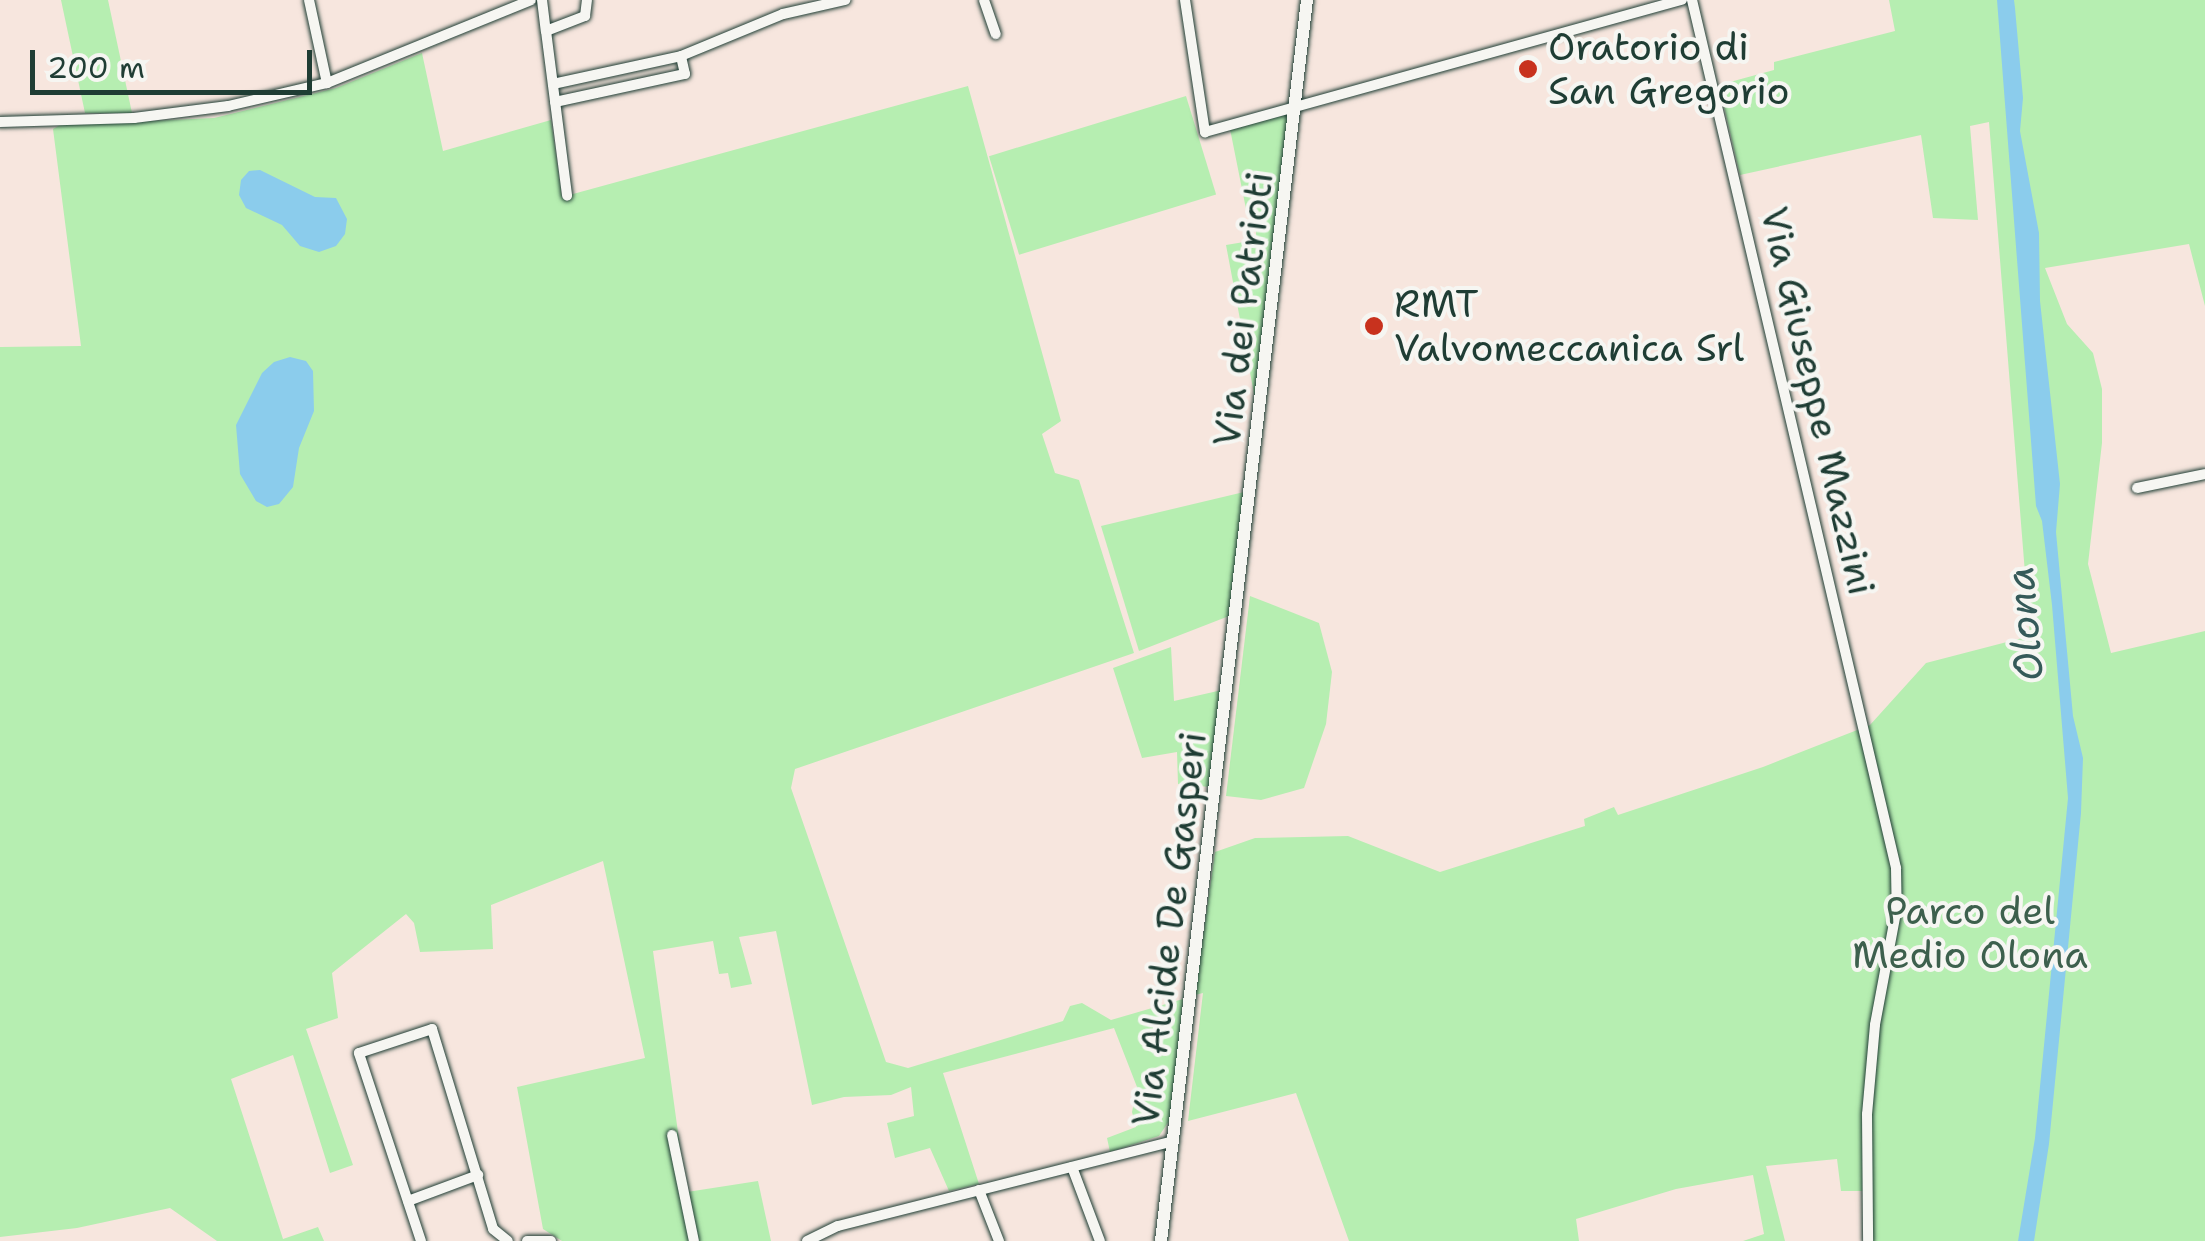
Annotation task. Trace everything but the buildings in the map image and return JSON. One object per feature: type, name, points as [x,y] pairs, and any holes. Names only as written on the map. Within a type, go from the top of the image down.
[{"type":"street","points":[[309,0],[328,83]]},
{"type":"street","points":[[0,122],[134,118],[228,106],[328,83],[531,0]]},
{"type":"street","points":[[542,0],[567,196]]},
{"type":"street","points":[[546,30],[585,16],[587,0]]},
{"type":"street","points":[[553,84],[682,56],[783,14],[846,0]]},
{"type":"street","points":[[984,0],[996,34]]},
{"type":"street","points":[[1184,0],[1205,132],[1298,103],[1682,0]]},
{"type":"street","name":"Via dei Patrioti","points":[[1236,624],[1307,0]]},
{"type":"street","name":"Via Giuseppe Mazzini","points":[[1692,0],[1882,816],[1897,895],[1875,1025],[1867,1114],[1868,1241]]},
{"type":"street","points":[[555,102],[685,74],[682,56]]},
{"type":"street","points":[[2137,488],[2205,474]]},
{"type":"street","name":"Via Alcide De Gasperi","points":[[1161,1241],[1236,624]]},
{"type":"street","points":[[421,1241],[359,1053],[432,1029],[493,1229],[508,1241]]},
{"type":"street","points":[[672,1136],[694,1241]]},
{"type":"street","points":[[809,1241],[838,1226],[1173,1141]]},
{"type":"street","points":[[1072,1167],[1100,1241]]},
{"type":"street","points":[[408,1201],[478,1175]]},
{"type":"street","points":[[979,1190],[999,1241]]},
{"type":"street","points":[[526,1241],[548,1240]]},
{"type":"green space","points":[[61,0],[108,0],[132,113],[85,113]]},
{"type":"green space","name":"Parco del Medio Olona","points":[[1889,0],[2205,0],[2205,306],[2189,244],[2045,268],[2067,324],[2093,353],[2102,389],[2102,443],[2088,564],[2111,653],[2205,631],[2205,1241],[1868,1241],[1865,1191],[1841,1191],[1837,1159],[1766,1166],[1785,1241],[1743,1241],[1764,1234],[1753,1175],[1676,1189],[1576,1219],[1579,1241],[1349,1241],[1296,1093],[1188,1121],[1203,993],[1195,995],[1215,852],[1255,838],[1348,836],[1440,872],[1585,826],[1584,819],[1614,807],[1618,815],[1763,767],[1870,725],[1926,663],[2030,636],[1989,122],[1970,126],[1978,220],[1933,218],[1921,135],[1740,175],[1719,85],[1774,70],[1774,62],[1895,31]]},
{"type":"green space","points":[[422,53],[443,151],[551,120],[562,197],[968,86],[1061,421],[1042,434],[1055,473],[1079,480],[1134,653],[795,769],[791,788],[886,1062],[908,1068],[1063,1021],[1070,1006],[1082,1003],[1111,1020],[1183,999],[1171,1118],[1159,1136],[1110,1152],[1107,1138],[1136,1127],[1132,1112],[1137,1087],[1114,1028],[943,1073],[979,1184],[949,1191],[930,1148],[895,1158],[887,1123],[914,1116],[911,1087],[891,1095],[844,1097],[812,1105],[776,931],[739,937],[752,984],[731,988],[728,973],[719,974],[713,941],[653,951],[693,1241],[562,1241],[543,1229],[517,1087],[645,1058],[603,861],[491,905],[493,949],[420,952],[414,923],[406,914],[332,973],[338,1018],[306,1029],[353,1165],[330,1173],[293,1055],[231,1079],[283,1239],[318,1227],[324,1241],[217,1241],[170,1208],[77,1228],[0,1237],[0,347],[81,346],[53,129],[60,125],[214,118],[336,88]]},
{"type":"green space","points":[[1186,96],[1216,194],[1019,255],[989,156]]},
{"type":"green space","points":[[1288,114],[1255,399],[1226,245],[1256,240],[1256,211],[1246,209],[1230,129]]},
{"type":"green space","points":[[1244,492],[1229,616],[1139,651],[1101,526]]},
{"type":"green space","points":[[1250,596],[1319,623],[1332,672],[1326,724],[1304,788],[1261,800],[1226,796]]},
{"type":"green space","points":[[1171,647],[1174,701],[1222,690],[1210,787],[1178,784],[1177,752],[1142,758],[1113,668]]},
{"type":"green space","points":[[758,1181],[771,1241],[697,1241],[687,1192]]},
{"type":"water","points":[[1997,0],[2014,0],[2015,8],[2023,98],[2020,131],[2039,233],[2040,301],[2060,484],[2056,532],[2073,716],[2083,758],[2049,1144],[2034,1241],[2018,1241],[2035,1138],[2068,798],[2052,605],[2042,521],[2036,506]]},
{"type":"water","points":[[260,170],[315,197],[336,198],[347,219],[345,234],[336,246],[319,252],[300,246],[282,225],[246,208],[239,195],[241,180],[249,171]]},
{"type":"water","points":[[290,357],[306,361],[313,371],[314,411],[299,448],[293,487],[279,504],[267,507],[256,501],[240,474],[236,425],[262,373],[274,362]]},
{"type":"place","name":"Oratorio di San Gregorio","points":[[1528,69]]},
{"type":"place","name":"RMT Valvomeccanica Srl","points":[[1374,326]]},
{"type":"water label","name":"Olona","points":[[2024,624]]}]
